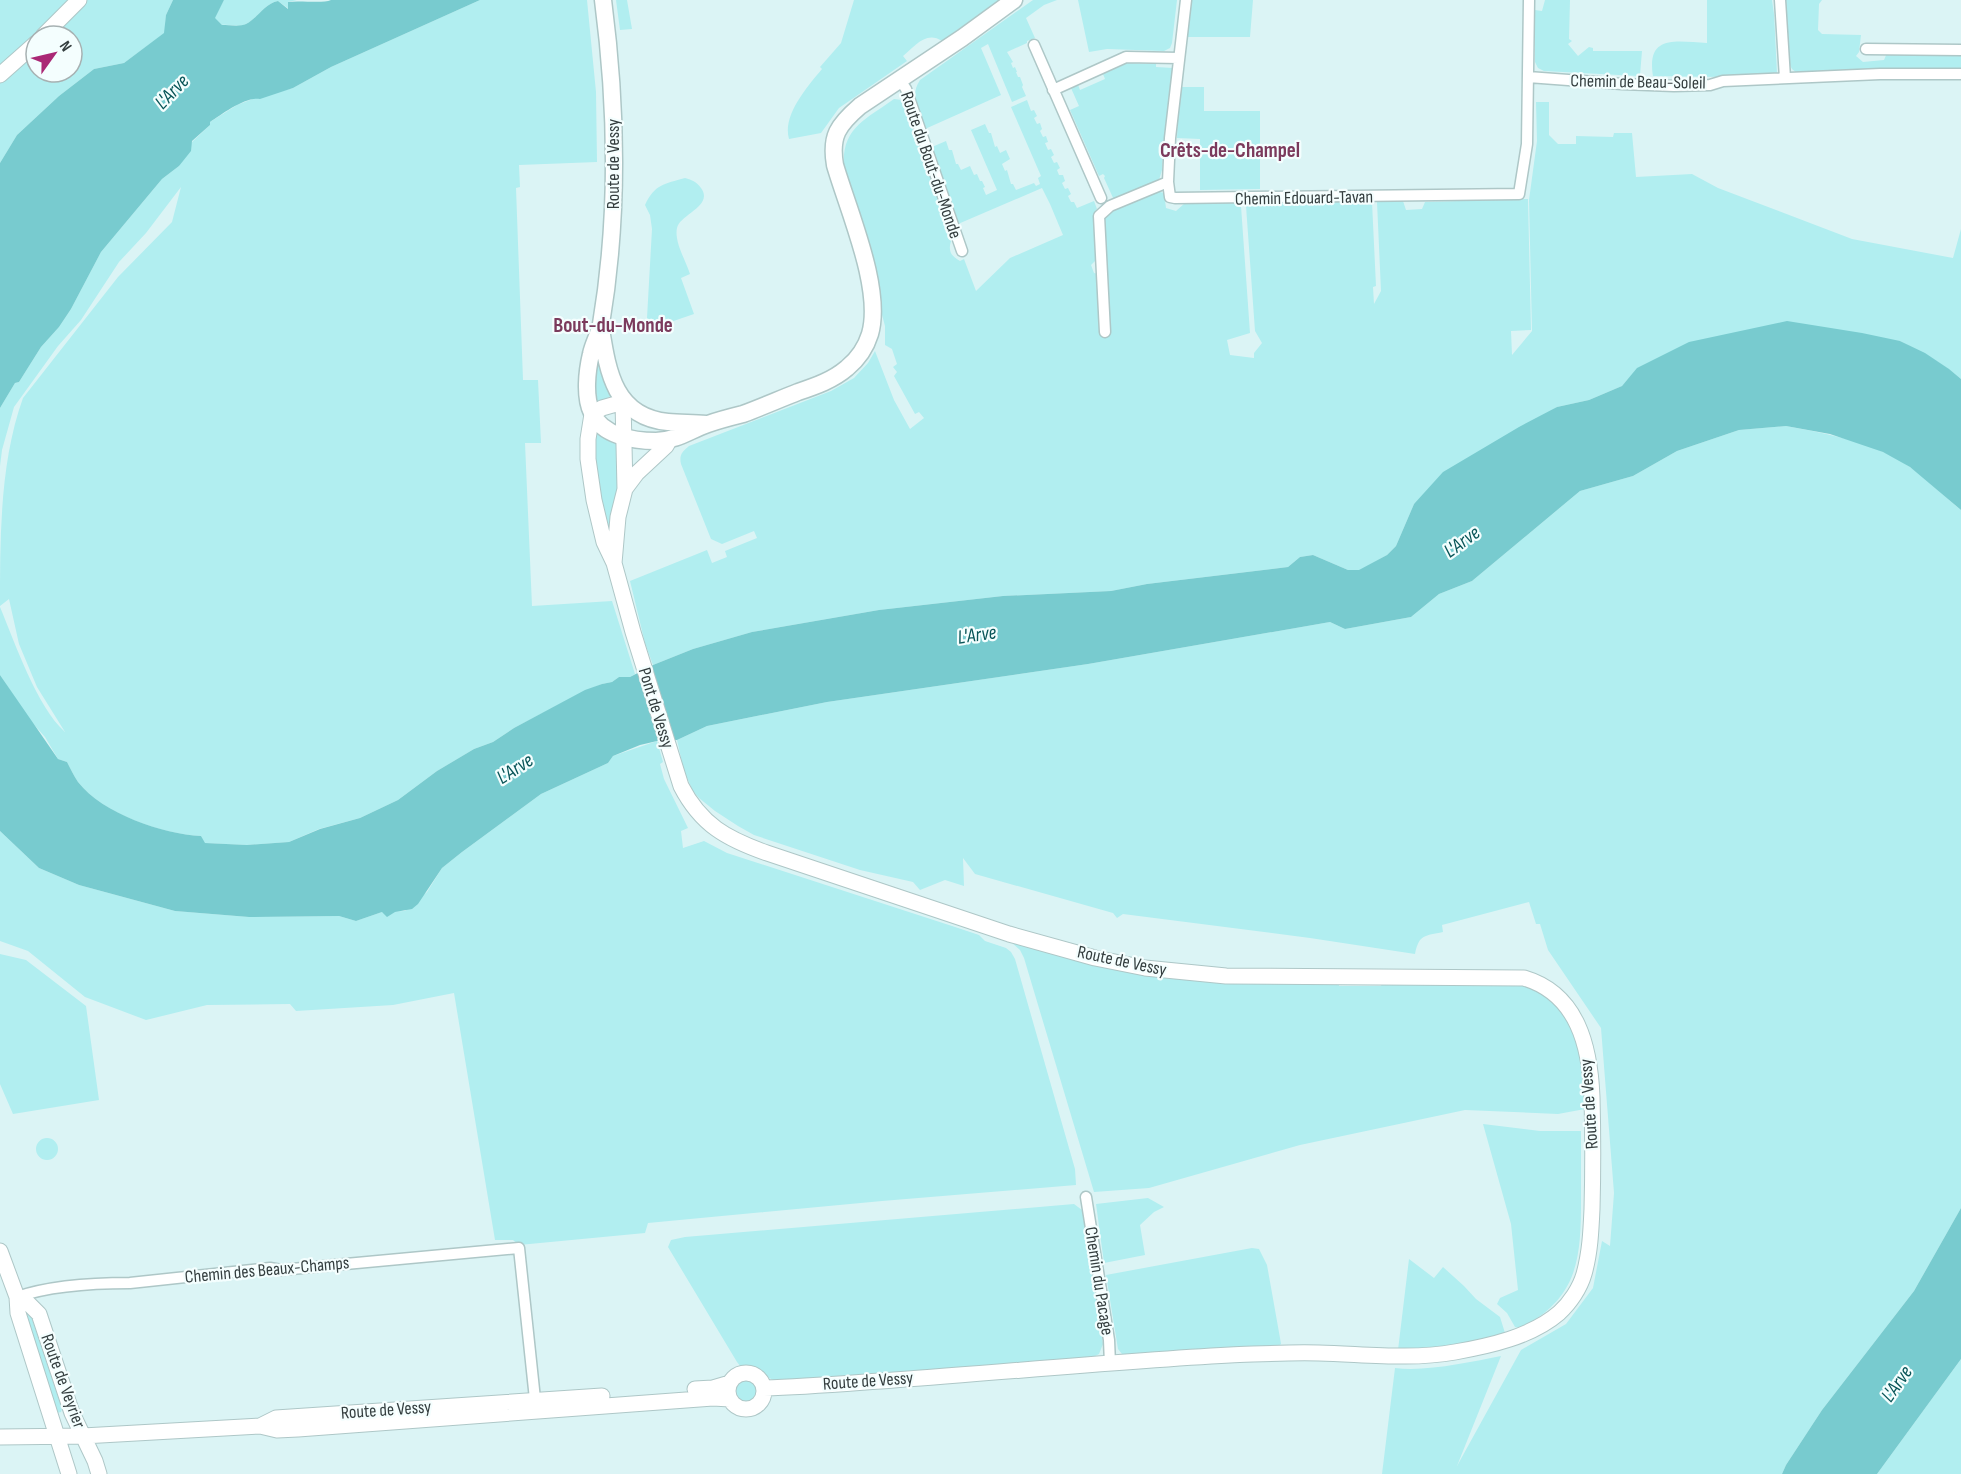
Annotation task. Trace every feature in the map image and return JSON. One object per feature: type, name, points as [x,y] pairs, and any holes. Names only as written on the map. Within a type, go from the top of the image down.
[{"type":"main road","name":"Route de Vessy","points":[[592,414],[588,395],[589,371],[591,355],[600,327],[612,238],[614,129],[612,81],[603,0]]},
{"type":"main road","name":"Route du Bout-du-Monde","points":[[592,414],[601,424],[623,437],[642,440],[670,439],[828,381],[853,363],[866,345],[872,321],[869,281],[864,259],[832,150],[839,128],[845,119],[860,106],[962,38],[1014,0]]},
{"type":"main road","name":"Route de Vessy","points":[[600,327],[609,372],[623,402]]},
{"type":"main road","name":"Route du Bout-du-Monde","points":[[623,402],[650,418],[667,422],[706,424]]},
{"type":"street","points":[[55,24],[79,0]]},
{"type":"street","points":[[1105,332],[1099,216],[1110,206],[1168,182],[1170,138],[1186,0]]},
{"type":"street","name":"Chemin Edouard-Tavan","points":[[1168,182],[1170,197],[1175,198],[1519,194],[1527,144],[1529,0]]},
{"type":"street","points":[[1779,0],[1785,78]]},
{"type":"street","points":[[1034,45],[1101,198]]},
{"type":"street","points":[[1866,49],[1961,50]]},
{"type":"street","points":[[0,75],[24,54]]},
{"type":"street","points":[[1053,90],[1126,57],[1179,58]]},
{"type":"street","name":"Chemin de Beau-Soleil","points":[[1528,77],[1674,86],[1710,85],[1723,81],[1880,74],[1961,74]]},
{"type":"street","name":"Route du Bout-du-Monde","points":[[900,80],[906,90],[962,251]]},
{"type":"street","points":[[592,414],[602,408],[623,402]]},
{"type":"street","name":"Route de Vessy","points":[[614,563],[618,517],[625,489],[623,402]]},
{"type":"street","name":"Route de Vessy","points":[[592,414],[588,459],[594,500],[604,542],[614,563],[637,645]]},
{"type":"street","name":"Route de Vessy","points":[[625,489],[670,439]]},
{"type":"street","name":"Pont de Vessy","points":[[637,645],[676,772]]},
{"type":"street","name":"Route de Vessy","points":[[676,772],[685,794],[702,817],[716,830],[742,844],[953,916],[1095,958],[1145,968],[1226,976],[1524,978],[1545,986],[1566,1005],[1579,1029],[1588,1064],[1592,1098],[1593,1181],[1588,1259],[1583,1276],[1559,1313],[1513,1338],[1443,1354],[1400,1356],[1287,1352],[764,1388]]},
{"type":"street","name":"Chemin du Pacage","points":[[1086,1197],[1109,1340],[1110,1364]]},
{"type":"street","name":"Chemin des Beaux-Champs","points":[[17,1297],[45,1290],[114,1283],[519,1248],[536,1405]]},
{"type":"street","name":"Route de Veyrier","points":[[0,1251],[17,1297],[18,1313],[69,1474]]},
{"type":"street","name":"Route de Veyrier","points":[[17,1297],[28,1303],[39,1314],[72,1413],[99,1474]]},
{"type":"street","points":[[748,1372],[757,1376],[764,1388],[762,1401],[750,1409],[740,1408],[728,1394],[730,1383],[739,1374],[748,1372]]},
{"type":"street","name":"Route de Vessy","points":[[536,1405],[713,1388],[730,1383]]},
{"type":"street","name":"Route de Vessy","points":[[0,1437],[83,1436],[260,1426],[276,1418],[536,1405],[730,1399]]},
{"type":"shaded area","points":[[0,0],[173,0],[166,15],[165,33],[124,63],[94,69],[84,77],[84,24],[24,24],[24,84],[75,84],[17,135],[0,163]]},
{"type":"shaded area","points":[[224,0],[297,0],[288,2],[289,9],[278,1],[273,3],[250,21],[237,26],[222,25],[214,18]]},
{"type":"shaded area","points":[[480,0],[587,0],[596,92],[597,162],[519,165],[520,187],[516,188],[523,380],[538,380],[541,443],[525,443],[532,606],[612,601],[635,674],[630,677],[619,677],[612,682],[585,691],[514,728],[493,742],[474,749],[437,771],[398,800],[360,818],[319,829],[289,842],[247,845],[204,843],[201,836],[169,831],[134,820],[102,804],[78,782],[67,762],[58,759],[45,737],[29,719],[0,675],[0,607],[36,691],[45,707],[65,732],[37,687],[19,644],[9,599],[0,606],[3,500],[15,422],[23,398],[118,277],[172,222],[181,187],[146,233],[119,262],[81,320],[58,346],[14,407],[0,466],[0,408],[15,383],[19,382],[41,347],[71,309],[101,252],[162,179],[179,166],[192,142],[210,125],[210,122],[237,105],[293,88],[331,67]]},
{"type":"shaded area","points":[[616,0],[627,0],[632,29],[620,30]]},
{"type":"shaded area","points":[[854,0],[999,0],[942,41],[931,37],[916,44],[903,56],[907,61],[839,108],[821,133],[789,139],[789,120],[793,111],[822,69],[820,67],[841,43]]},
{"type":"shaded area","points":[[1033,0],[1057,0],[1044,5],[1026,18],[1035,38],[1007,52],[1013,62],[1011,63],[1013,68],[1015,67],[1020,77],[1026,96],[1012,102],[988,44],[981,48],[1001,95],[925,129],[915,98],[920,80]]},
{"type":"shaded area","points":[[1078,0],[1177,0],[1170,48],[1164,51],[1107,49],[1089,52]]},
{"type":"shaded area","points":[[1190,0],[1253,0],[1250,37],[1185,37]]},
{"type":"shaded area","points":[[1545,0],[1570,0],[1569,39],[1572,41],[1568,44],[1578,56],[1589,47],[1593,48],[1593,51],[1642,51],[1640,75],[1544,71],[1538,68],[1535,62],[1535,10],[1542,11]]},
{"type":"shaded area","points":[[1707,0],[1772,0],[1777,73],[1722,77],[1653,76],[1652,62],[1659,46],[1675,42],[1707,43]]},
{"type":"shaded area","points":[[1786,0],[1822,0],[1819,4],[1818,30],[1822,34],[1861,35],[1859,52],[1856,56],[1863,62],[1884,60],[1887,53],[1961,55],[1961,70],[1797,73],[1789,63]]},
{"type":"shaded area","points":[[1128,63],[1156,64],[1156,67],[1173,68],[1159,180],[1114,200],[1105,176],[1103,174],[1099,176],[1070,110],[1079,106],[1071,88],[1077,82],[1080,90],[1105,79],[1103,74]]},
{"type":"shaded area","points":[[1179,87],[1204,87],[1204,111],[1260,111],[1260,189],[1200,190],[1200,139],[1177,138]]},
{"type":"shaded area","points":[[894,99],[905,103],[952,238],[950,251],[960,261],[964,259],[976,291],[1010,258],[1063,235],[1042,188],[958,224],[932,147],[946,141],[949,150],[952,150],[956,164],[961,170],[970,166],[974,175],[977,174],[982,181],[986,195],[997,190],[971,130],[985,124],[991,133],[995,147],[997,146],[1000,153],[1006,150],[1010,159],[1002,164],[1005,171],[1007,170],[1011,184],[1016,190],[1034,183],[1036,186],[1040,184],[1038,178],[1041,176],[1011,107],[1027,100],[1031,111],[1034,110],[1037,116],[1034,118],[1037,124],[1040,123],[1043,137],[1046,136],[1048,142],[1045,143],[1048,150],[1051,149],[1054,155],[1051,157],[1060,168],[1057,170],[1059,175],[1063,175],[1065,181],[1062,183],[1071,194],[1068,196],[1071,202],[1074,202],[1077,208],[1094,201],[1097,209],[1095,211],[1097,259],[1091,265],[1094,273],[1098,274],[1101,225],[1107,213],[1156,191],[1164,193],[1166,208],[1176,211],[1185,203],[1237,203],[1241,206],[1250,333],[1227,340],[1230,355],[1254,358],[1254,353],[1262,343],[1255,331],[1246,206],[1249,203],[1372,202],[1376,286],[1373,287],[1374,304],[1381,291],[1377,202],[1403,201],[1406,210],[1422,209],[1425,202],[1528,199],[1531,330],[1511,331],[1512,355],[1532,331],[1529,200],[1537,141],[1536,102],[1549,102],[1549,135],[1558,144],[1576,144],[1576,136],[1613,137],[1614,133],[1632,133],[1636,177],[1692,174],[1718,188],[1852,239],[1953,258],[1961,229],[1961,379],[1932,358],[1900,341],[1638,368],[1622,386],[1589,400],[1557,407],[1414,504],[1396,546],[1387,555],[1359,571],[1348,570],[1313,555],[1300,557],[1288,567],[1147,584],[1111,591],[1003,596],[879,610],[752,632],[693,649],[653,665],[645,643],[630,581],[707,550],[712,563],[727,557],[725,551],[757,538],[754,531],[722,544],[711,539],[681,464],[681,456],[689,446],[831,391],[854,378],[868,363],[875,351],[894,400],[910,429],[924,418],[919,412],[915,414],[894,376],[897,372],[893,367],[897,364],[892,349],[885,345],[885,326],[874,260],[844,168],[846,143],[851,134],[857,126]]},
{"type":"shaded area","points":[[685,178],[698,184],[704,194],[700,205],[679,223],[677,228],[679,245],[690,274],[681,278],[694,314],[656,327],[650,324],[647,318],[652,229],[650,215],[645,205],[657,189]]},
{"type":"shaded area","points":[[598,352],[600,368],[611,396],[597,403],[593,384]]},
{"type":"shaded area","points":[[1786,426],[1851,440],[1882,451],[1910,467],[1961,510],[1961,1208],[1914,1291],[1822,1410],[1782,1474],[1382,1474],[1395,1368],[1434,1368],[1501,1356],[1457,1466],[1521,1350],[1566,1324],[1593,1288],[1602,1241],[1610,1246],[1614,1193],[1601,1028],[1548,950],[1540,924],[1536,924],[1529,902],[1442,925],[1443,932],[1427,935],[1421,939],[1415,954],[1123,914],[1117,918],[1113,913],[975,874],[963,858],[964,886],[945,880],[920,890],[913,882],[860,870],[754,835],[715,811],[699,798],[693,791],[684,771],[677,740],[707,726],[827,702],[1088,664],[1330,622],[1345,629],[1411,617],[1439,594],[1472,581],[1580,491],[1633,476],[1677,451],[1739,430]]},
{"type":"shaded area","points":[[599,431],[619,444],[621,476],[615,499],[610,539],[608,539],[592,455]]},
{"type":"shaded area","points":[[657,741],[663,762],[660,764],[664,779],[688,828],[681,831],[683,848],[704,841],[727,853],[979,935],[985,941],[1011,952],[1015,959],[1075,1169],[1076,1185],[648,1223],[645,1233],[519,1245],[513,1240],[495,1240],[454,993],[393,1005],[296,1011],[290,1004],[207,1005],[146,1020],[85,997],[28,951],[0,941],[0,831],[39,868],[79,885],[175,911],[249,917],[339,916],[356,921],[382,912],[405,911],[427,892],[442,868],[541,794],[608,763],[613,756]]},
{"type":"shaded area","points":[[1010,941],[1091,963],[1339,982],[1339,986],[1381,986],[1382,982],[1520,983],[1548,995],[1569,1022],[1580,1055],[1585,1109],[1558,1114],[1465,1110],[1300,1145],[1149,1188],[1094,1192],[1024,958],[1020,950]]},
{"type":"shaded area","points":[[0,954],[26,960],[86,1006],[99,1100],[13,1114],[0,1084]]},
{"type":"shaded area","points":[[1483,1124],[1540,1131],[1581,1131],[1581,1221],[1577,1259],[1565,1290],[1554,1304],[1539,1317],[1520,1328],[1515,1327],[1507,1313],[1497,1304],[1500,1298],[1518,1290],[1511,1224]]},
{"type":"shaded area","points":[[47,1138],[55,1141],[58,1149],[55,1157],[47,1160],[39,1157],[36,1149],[39,1141]]},
{"type":"shaded area","points":[[1148,1198],[1164,1207],[1154,1212],[1140,1225],[1145,1255],[1104,1263],[1096,1204]]},
{"type":"shaded area","points":[[1074,1204],[1082,1210],[1085,1222],[1103,1344],[1099,1354],[1091,1358],[778,1381],[753,1368],[741,1367],[668,1247],[671,1240],[685,1237]]},
{"type":"shaded area","points":[[1252,1248],[1259,1249],[1267,1265],[1281,1344],[1277,1347],[1129,1357],[1118,1349],[1106,1275]]},
{"type":"shaded area","points":[[1409,1259],[1434,1278],[1443,1267],[1476,1299],[1500,1317],[1505,1333],[1469,1344],[1398,1350]]},
{"type":"shaded area","points":[[28,1313],[31,1316],[62,1409],[61,1412],[57,1413],[25,1314]]},
{"type":"shaded area","points":[[1961,1359],[1961,1474],[1877,1474]]},
{"type":"shaded area","points":[[746,1377],[755,1381],[759,1390],[755,1399],[746,1403],[737,1399],[733,1390],[737,1381]]},
{"type":"water","name":"L'Arve","points":[[173,0],[224,0],[215,18],[222,25],[238,26],[244,25],[269,5],[278,1],[288,9],[288,2],[480,0],[331,67],[293,88],[241,103],[210,122],[210,125],[192,141],[191,151],[179,166],[162,179],[101,252],[71,309],[41,347],[19,382],[15,383],[0,408],[0,163],[17,135],[59,96],[75,84],[84,84],[84,77],[94,69],[124,63],[164,33],[166,15]]},
{"type":"water","name":"L'Arve","points":[[1787,321],[1900,341],[1925,353],[1961,379],[1961,510],[1910,467],[1883,452],[1830,434],[1786,426],[1739,430],[1677,451],[1633,476],[1580,491],[1472,581],[1439,594],[1411,617],[1345,629],[1330,622],[1088,664],[827,702],[707,726],[677,740],[640,745],[613,756],[608,763],[541,794],[442,868],[418,904],[412,909],[395,912],[387,917],[382,912],[356,921],[339,916],[249,917],[175,911],[79,885],[39,868],[0,831],[0,675],[58,759],[67,762],[78,782],[102,804],[152,826],[201,836],[205,843],[247,845],[289,842],[320,829],[360,818],[398,800],[437,771],[474,749],[493,742],[514,728],[585,690],[612,682],[619,677],[630,677],[693,649],[752,632],[879,610],[1003,596],[1111,591],[1147,584],[1288,567],[1300,557],[1313,555],[1348,570],[1359,570],[1387,555],[1396,546],[1414,504],[1443,472],[1519,427],[1557,407],[1589,400],[1622,386],[1637,368],[1689,342]]},
{"type":"water","name":"L'Arve","points":[[1961,1208],[1961,1359],[1877,1474],[1782,1474],[1822,1410],[1914,1291]]},
{"type":"district","name":"Crêts-de-Champel","points":[[1230,150]]},
{"type":"district","name":"Bout-du-Monde","points":[[613,325]]}]
